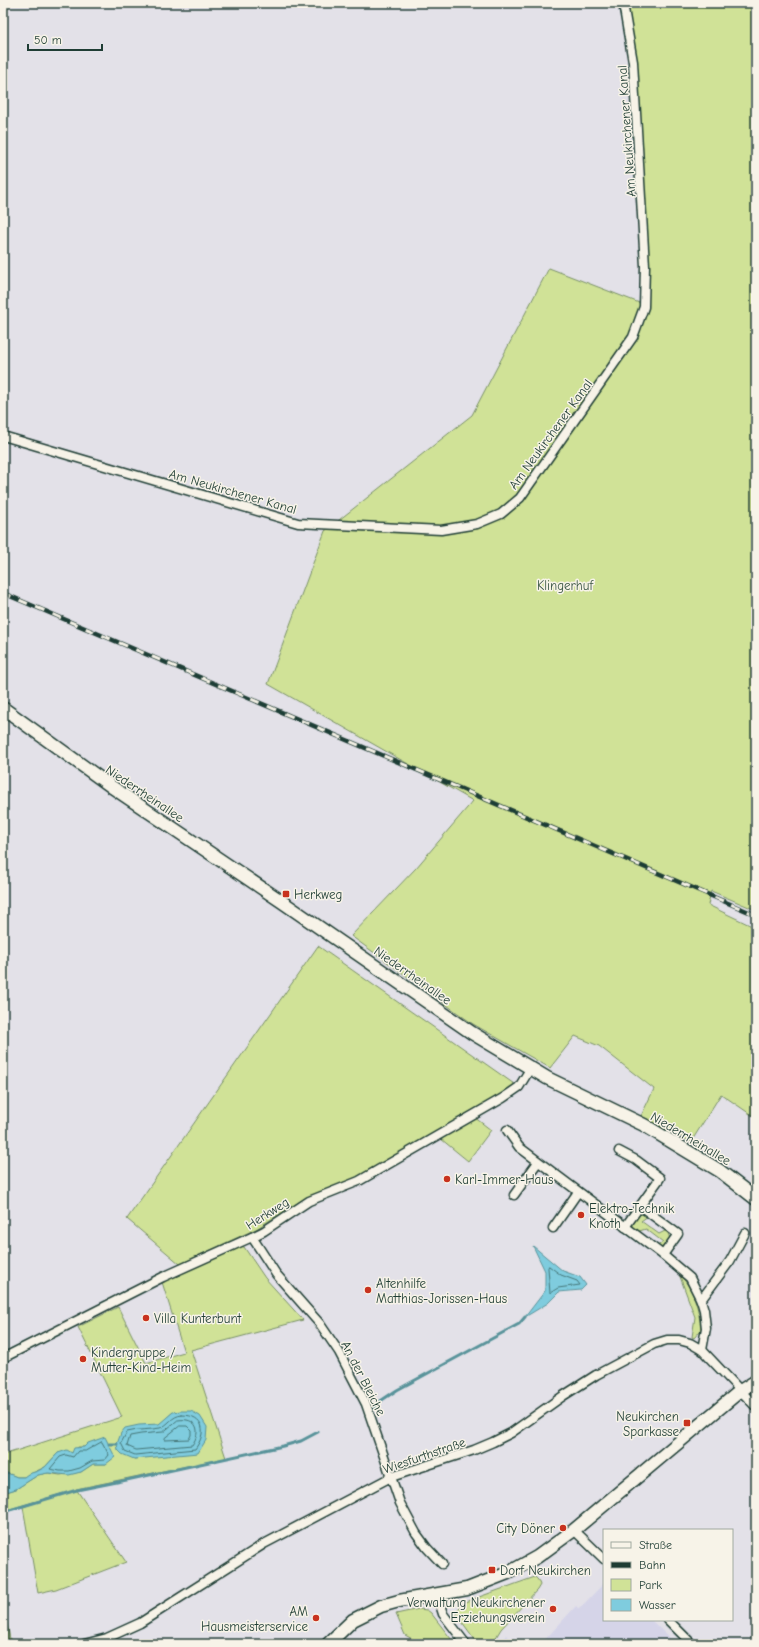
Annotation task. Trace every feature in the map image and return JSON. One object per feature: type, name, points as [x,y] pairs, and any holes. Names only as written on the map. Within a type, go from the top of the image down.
[{"type":"main road","name":"Niederrheinallee","points":[[3,708],[66,755],[472,1032],[530,1069],[563,1087],[644,1125],[720,1171],[756,1199]]},
{"type":"main road","points":[[328,1644],[353,1620],[381,1606],[399,1600],[468,1589],[508,1573],[538,1557],[574,1530],[740,1391],[756,1381]]},
{"type":"street","name":"Am Neukirchener Kanal","points":[[3,436],[298,522],[441,530],[477,524],[501,514],[520,498],[633,337],[644,307],[644,219],[633,62],[623,3]]},
{"type":"street","name":"Herkweg","points":[[3,1358],[163,1277],[252,1237],[309,1201],[359,1181],[503,1098],[519,1087],[530,1069]]},
{"type":"street","points":[[507,1130],[519,1147],[663,1255],[690,1278],[701,1300],[706,1328],[702,1350]]},
{"type":"street","points":[[619,1151],[636,1160],[660,1178],[625,1226]]},
{"type":"street","points":[[514,1195],[538,1162]]},
{"type":"street","points":[[553,1228],[578,1192]]},
{"type":"street","points":[[640,1206],[678,1234],[663,1255]]},
{"type":"street","points":[[701,1300],[730,1261],[744,1233]]},
{"type":"street","name":"An der Bleiche","points":[[252,1237],[276,1274],[320,1324],[339,1352],[366,1404],[400,1503],[416,1533],[427,1548],[442,1564]]},
{"type":"street","name":"Wiesfurthstraße","points":[[84,1644],[107,1638],[140,1623],[264,1544],[391,1477],[474,1450],[511,1433],[563,1396],[596,1375],[654,1344],[668,1340],[679,1340],[690,1343],[702,1350],[756,1407]]},
{"type":"street","points":[[574,1530],[603,1558]]},
{"type":"street","points":[[437,1594],[443,1614],[466,1644]]},
{"type":"street","points":[[669,1621],[692,1644]]},
{"type":"shaded area","points":[[603,1584],[603,1621],[652,1621],[676,1644],[541,1644],[576,1606],[579,1609]]},
{"type":"shaded area","points":[[506,1635],[516,1644],[500,1644]]},
{"type":"green space","name":"Klingerhuf","points":[[610,3],[756,3],[756,910],[711,891],[708,905],[756,928],[756,1118],[721,1094],[691,1142],[641,1116],[654,1089],[599,1046],[575,1036],[550,1068],[473,1024],[351,936],[416,868],[473,801],[268,684],[325,531],[472,415],[549,268],[642,304],[648,268],[630,16]]},
{"type":"green space","points":[[318,946],[517,1086],[357,1178],[307,1197],[256,1229],[180,1264],[127,1219]]},
{"type":"green space","points":[[474,1117],[491,1130],[468,1161],[441,1139]]},
{"type":"green space","points":[[640,1214],[648,1216],[641,1221],[659,1234],[667,1230],[670,1239],[665,1247],[656,1247],[663,1242],[646,1229],[636,1232],[633,1227],[633,1222]]},
{"type":"green space","points":[[241,1246],[244,1247],[265,1278],[303,1320],[191,1350],[226,1458],[76,1489],[126,1562],[56,1589],[38,1593],[23,1507],[61,1494],[3,1511],[3,1493],[16,1489],[38,1475],[48,1473],[60,1475],[81,1472],[93,1464],[106,1464],[88,1443],[84,1447],[78,1447],[73,1453],[58,1453],[45,1467],[24,1477],[17,1477],[7,1473],[3,1477],[3,1455],[122,1417],[78,1327],[118,1307],[146,1363],[184,1352],[162,1282]],"holes":[[[173,1412],[156,1456],[134,1459],[160,1424]]]},
{"type":"green space","points":[[679,1274],[692,1293],[699,1314],[701,1330],[694,1338],[692,1337],[695,1317]]},
{"type":"green space","points":[[535,1577],[540,1585],[537,1590],[501,1629],[492,1644],[478,1644],[457,1615],[456,1611],[465,1602]]},
{"type":"green space","points":[[3,1603],[11,1644],[3,1644]]},
{"type":"green space","points":[[419,1609],[427,1610],[431,1613],[455,1644],[417,1644],[416,1641],[405,1635],[396,1614]]},
{"type":"water","points":[[533,1246],[563,1271],[580,1277],[586,1285],[581,1290],[559,1292],[548,1303],[525,1317],[545,1291],[545,1271]]},
{"type":"water","points":[[191,1411],[200,1416],[207,1427],[206,1440],[198,1453],[134,1459],[122,1454],[118,1450],[117,1444],[121,1433],[125,1428],[139,1425],[159,1424],[173,1412]]},
{"type":"water","points":[[105,1437],[115,1457],[106,1464],[93,1464],[81,1472],[69,1475],[48,1473],[38,1475],[16,1489],[3,1493],[3,1477],[7,1473],[17,1477],[24,1477],[45,1467],[58,1453],[67,1450],[72,1453],[74,1448],[84,1447],[88,1443]]},
{"type":"waterway","points":[[375,1408],[379,1402],[397,1390],[519,1324],[525,1317]]},
{"type":"waterway","points":[[3,1512],[77,1490],[283,1446],[301,1441],[318,1432]]},
{"type":"waterway","points":[[109,1444],[117,1444]]},
{"type":"railway","points":[[3,593],[756,915]]},
{"type":"place","name":"Herkweg","points":[[286,894]]},
{"type":"place","name":"Karl-Immer-Haus","points":[[447,1179]]},
{"type":"place","name":"Elektro-Technik Knoth","points":[[581,1215]]},
{"type":"place","name":"Altenhilfe Matthias-Jorissen-Haus","points":[[368,1290]]},
{"type":"place","name":"Villa Kunterbunt","points":[[146,1318]]},
{"type":"place","name":"Kindergruppe / Mutter-Kind-Heim","points":[[83,1359]]},
{"type":"place","name":"Neukirchen Sparkasse","points":[[687,1423]]},
{"type":"place","name":"City Döner","points":[[563,1528]]},
{"type":"place","name":"Dorf Neukirchen","points":[[492,1570]]},
{"type":"place","name":"Verwaltung Neukirchener Erziehungsverein","points":[[553,1609]]},
{"type":"place","name":"AM Hausmeisterservice","points":[[316,1618]]}]
